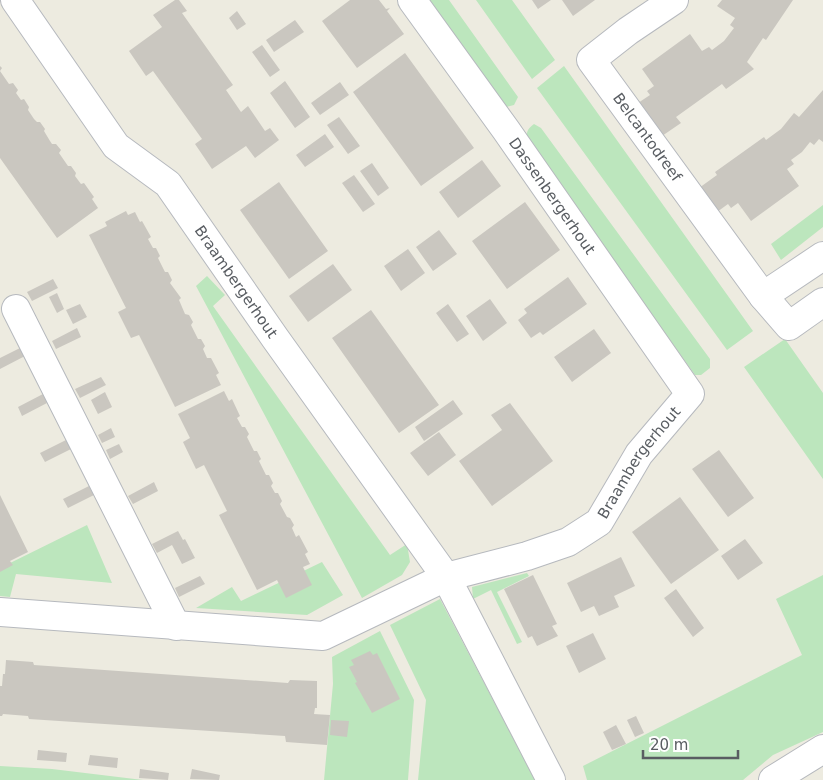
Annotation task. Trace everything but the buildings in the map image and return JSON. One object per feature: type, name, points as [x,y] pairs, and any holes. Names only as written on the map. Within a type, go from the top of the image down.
[{"type":"street","name":"Braambergerhout","points":[[16,0],[116,146],[168,184],[281,346],[446,576]]},
{"type":"street","name":"Dassenbergerhout","points":[[412,0],[506,130],[690,394]]},
{"type":"street","name":"Belcantodreef","points":[[674,0],[628,31],[591,60],[764,296],[789,326],[823,302]]},
{"type":"street","points":[[764,296],[823,256]]},
{"type":"street","points":[[16,309],[176,626]]},
{"type":"street","name":"Braambergerhout","points":[[0,612],[324,636],[446,576],[527,556],[568,542],[599,522],[639,454],[690,394]]},
{"type":"street","points":[[446,576],[551,780]]},
{"type":"street","points":[[773,780],[823,749]]},
{"type":"green space","points":[[428,0],[449,0],[518,97],[514,105],[506,107],[498,98]]},
{"type":"green space","points":[[476,0],[512,0],[555,60],[532,79]]},
{"type":"green space","points":[[564,66],[753,331],[727,350],[537,88]]},
{"type":"green space","points":[[534,124],[541,128],[710,359],[710,368],[701,375],[695,375],[527,141],[528,131]]},
{"type":"green space","points":[[823,205],[823,227],[781,260],[771,244]]},
{"type":"green space","points":[[207,276],[225,295],[213,306],[390,555],[407,544],[410,562],[402,575],[362,598],[196,286]]},
{"type":"green space","points":[[785,339],[823,393],[823,479],[744,367]]},
{"type":"green space","points":[[87,525],[112,583],[16,574],[10,597],[0,596],[0,568]]},
{"type":"green space","points":[[322,562],[343,595],[307,615],[196,608],[232,587],[241,601]]},
{"type":"green space","points":[[527,573],[529,576],[497,592],[522,642],[517,644],[491,590],[473,599],[472,587]]},
{"type":"green space","points":[[823,575],[823,732],[773,755],[743,780],[587,780],[583,766],[802,655],[776,599]]},
{"type":"green space","points":[[440,599],[535,780],[418,780],[426,700],[390,625]]},
{"type":"green space","points":[[380,631],[414,700],[408,780],[324,780],[333,684],[332,657]]},
{"type":"green space","points":[[0,766],[52,769],[143,780],[0,780]]}]
